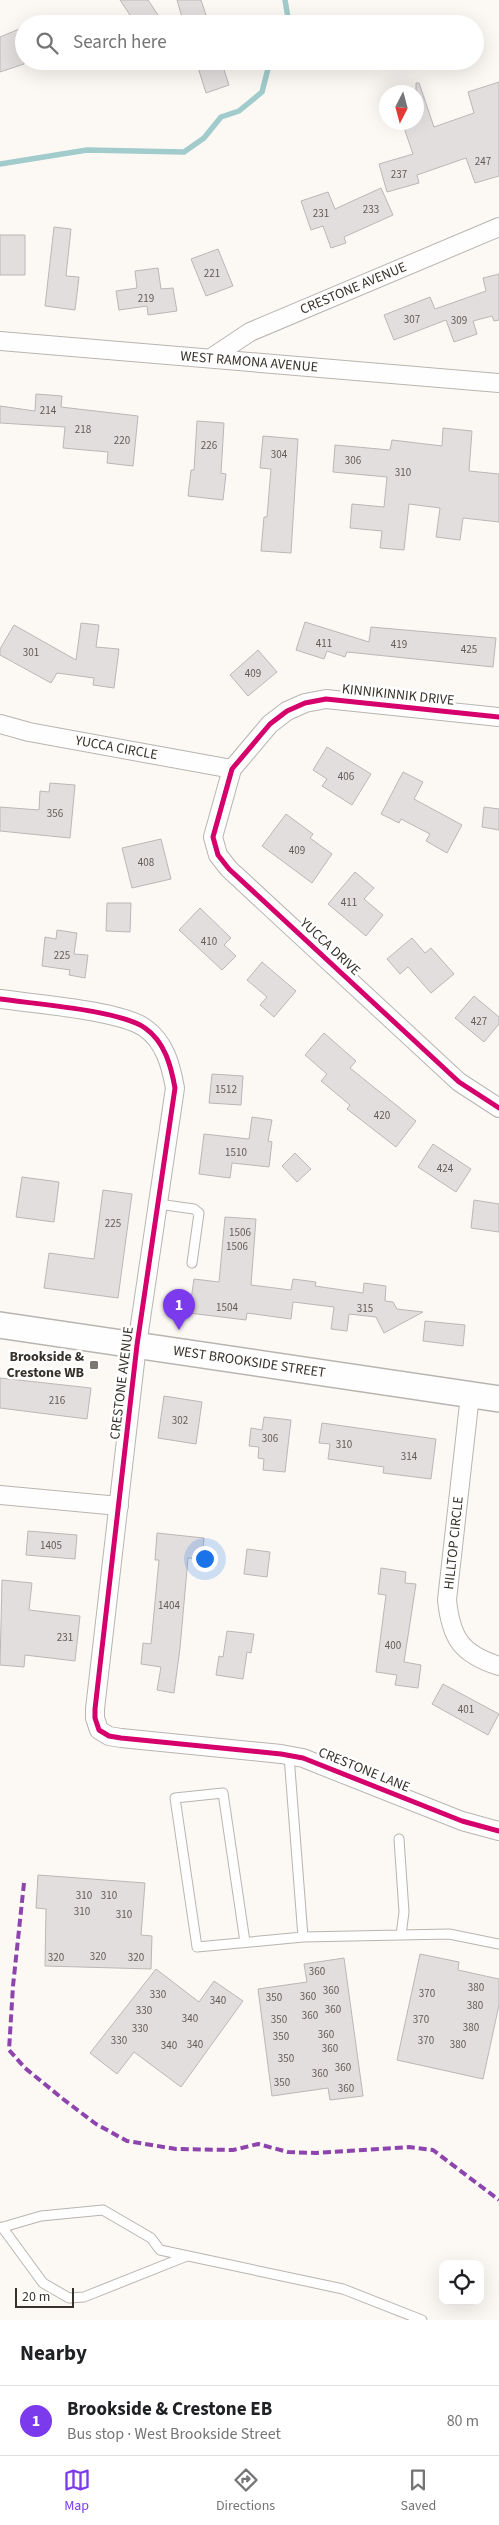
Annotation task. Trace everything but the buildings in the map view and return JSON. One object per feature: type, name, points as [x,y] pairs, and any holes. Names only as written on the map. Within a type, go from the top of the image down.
[{"type":"street","name":"CRESTONE AVENUE","points":[[211,358],[250,332],[499,227]]},
{"type":"street","name":"WEST RAMONA AVENUE","points":[[0,341],[499,383]]},
{"type":"street","name":"KINNIKINNIK DRIVE","points":[[232,769],[270,724],[286,712],[305,703],[326,699],[499,717]]},
{"type":"street","name":"YUCCA CIRCLE","points":[[0,724],[29,732],[232,769]]},
{"type":"street","name":"YUCCA DRIVE","points":[[232,769],[213,837],[218,856],[229,869],[459,1082],[499,1108]]},
{"type":"street","name":"CRESTONE AVENUE","points":[[0,999],[124,1017],[146,1028],[159,1043],[170,1061],[175,1088],[138,1345],[95,1709],[98,1730]]},
{"type":"street","name":"WEST BROOKSIDE STREET","points":[[0,1325],[499,1399]]},
{"type":"street","name":"HILLTOP CIRCLE","points":[[470,1395],[447,1600],[449,1620],[455,1638],[467,1651],[484,1661],[499,1666]]},
{"type":"street","points":[[0,1495],[119,1506]]},
{"type":"street","name":"CRESTONE LANE","points":[[98,1730],[109,1736],[122,1738],[303,1758],[462,1821],[499,1831]]},
{"type":"lane","points":[[158,1204],[194,1208],[199,1213],[192,1263]]},
{"type":"lane","points":[[289,1756],[303,1937]]},
{"type":"lane","points":[[245,1942],[223,1793],[175,1798],[196,1947],[303,1937],[449,1934],[499,1944]]},
{"type":"lane","points":[[399,1839],[404,1912],[401,1935]]},
{"type":"lane","points":[[187,2256],[84,2297],[69,2298],[43,2283],[1,2228],[41,2216],[104,2210],[151,2238],[160,2250],[343,2289],[422,2320]]},
{"type":"waterway","points":[[285,0],[288,15]]},
{"type":"waterway","points":[[0,164],[87,150],[184,152],[204,138],[221,117],[239,111],[262,92],[268,70]]},
{"type":"marked path","points":[[24,1883],[13,1986],[9,2050],[25,2068],[96,2124],[127,2141],[176,2149],[233,2150],[258,2144],[288,2152],[316,2153],[409,2147],[433,2150],[499,2200]]},
{"type":"cycle path","points":[[499,717],[326,699],[305,703],[287,711],[270,724],[232,769],[213,837],[218,855],[229,869],[459,1082],[499,1108]]},
{"type":"cycle path","points":[[0,999],[97,1012],[133,1022],[145,1028],[158,1040],[162,1047],[169,1063],[175,1088],[137,1345],[95,1709],[95,1718],[99,1730],[109,1736],[121,1738],[281,1754],[303,1758],[462,1821],[499,1831]]},
{"type":"place","name":"Brookside & Crestone EB","points":[[179,1330]]},
{"type":"place","name":"Brookside & Crestone WB","points":[[94,1365]]}]
